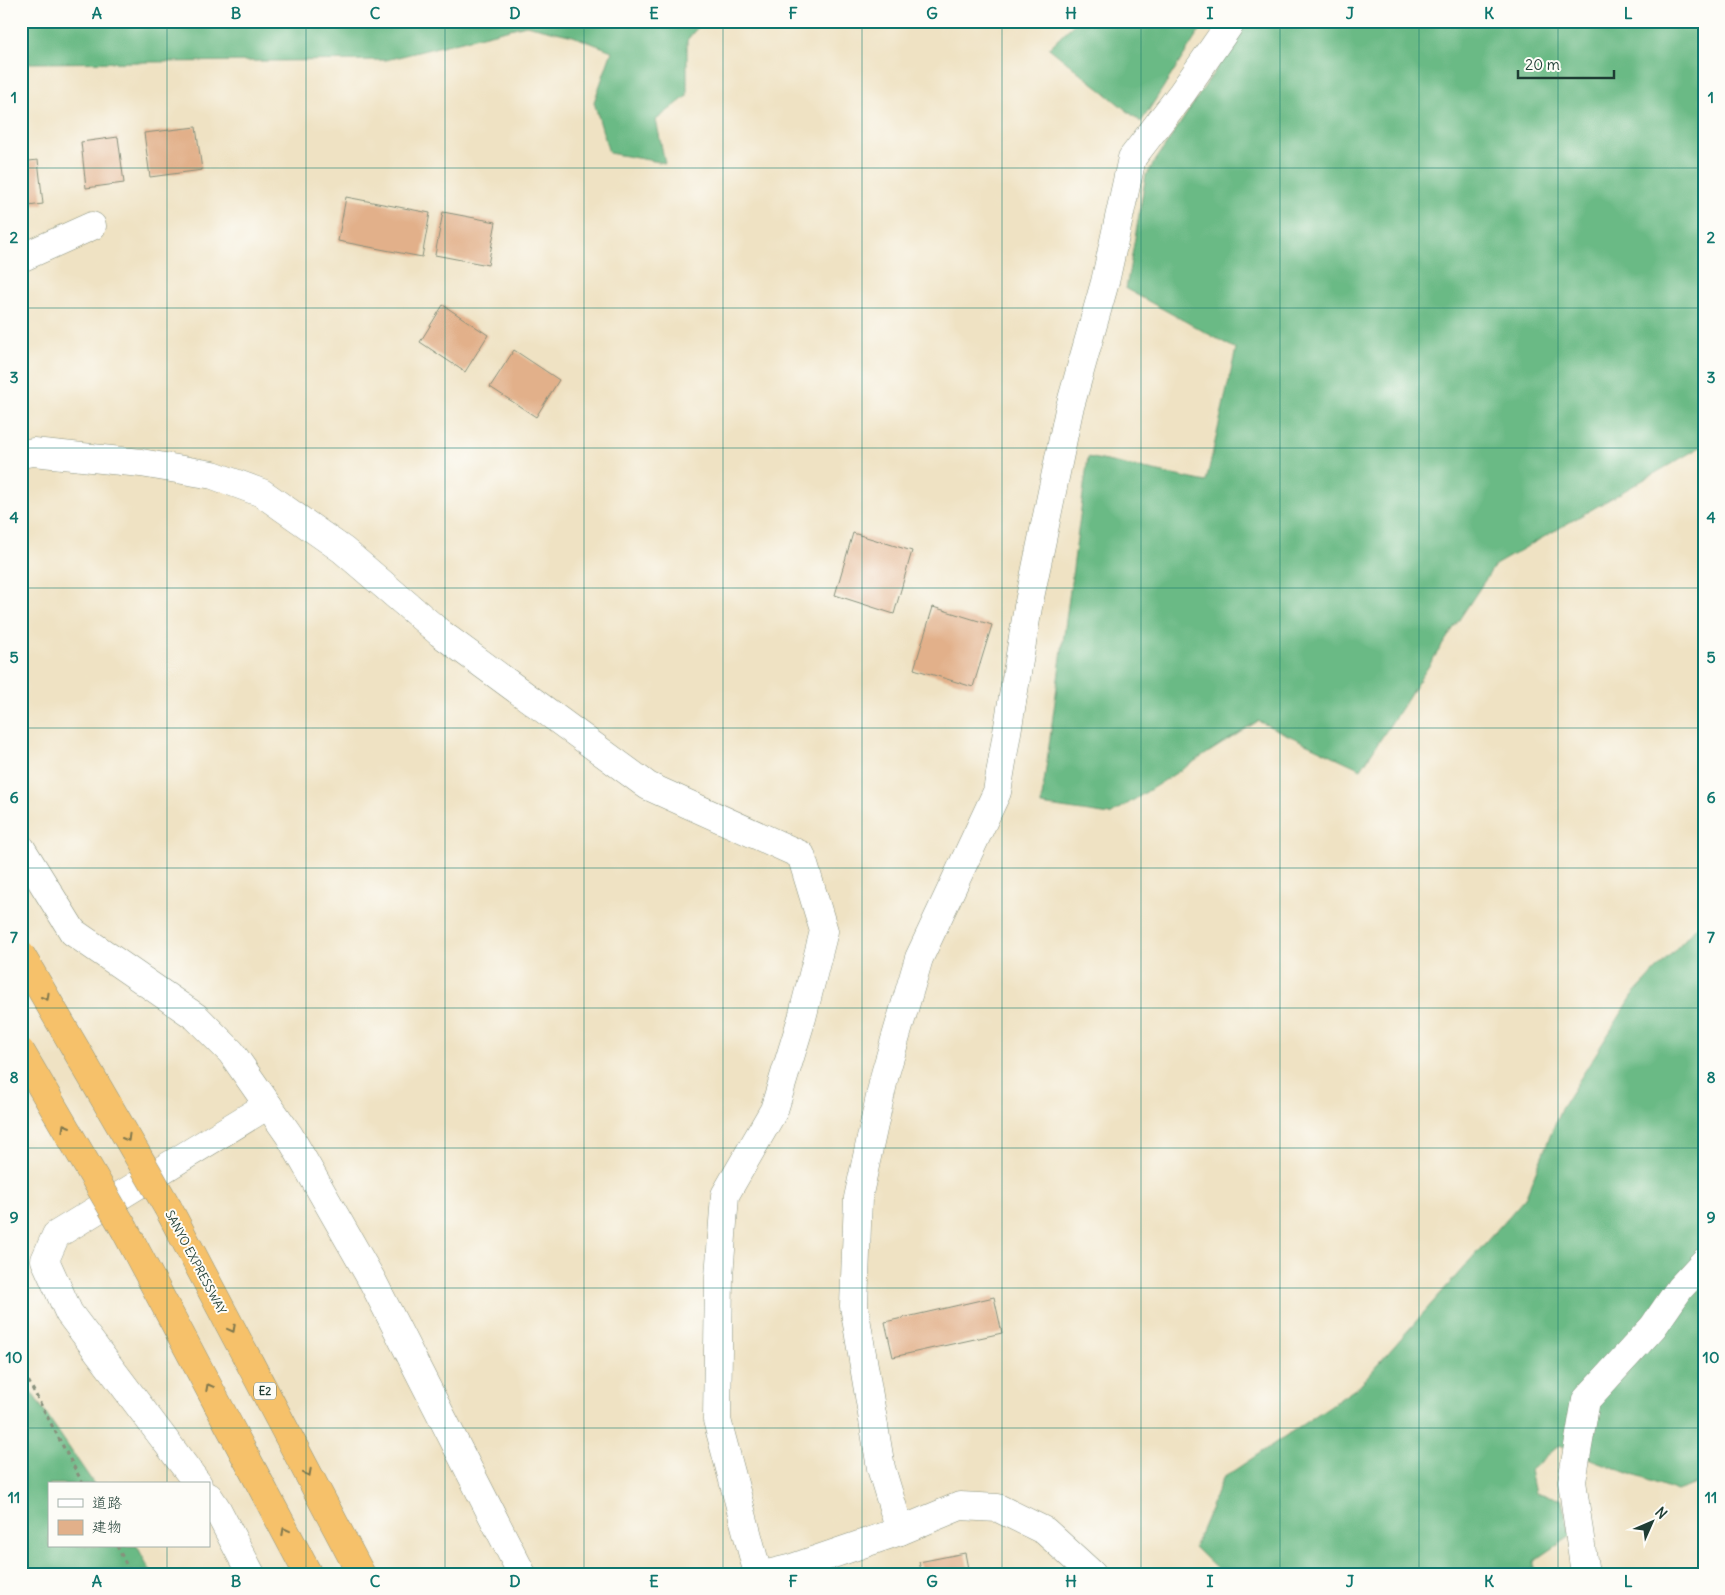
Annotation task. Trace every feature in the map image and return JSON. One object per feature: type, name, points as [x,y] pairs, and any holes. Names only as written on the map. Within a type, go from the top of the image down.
[{"type":"highway","name":"SANYO EXPRESSWAY","points":[[21,955],[168,1208],[362,1574]]},
{"type":"highway","points":[[21,1052],[125,1230],[308,1574]]},
{"type":"street","points":[[900,1531],[881,1468],[854,1306],[858,1198],[885,1074],[919,958],[998,792],[1028,607],[1065,429],[1105,282],[1132,158],[1182,93],[1232,21]]},
{"type":"street","points":[[21,258],[92,226]]},
{"type":"street","points":[[21,454],[33,452],[159,466],[213,475],[262,493],[343,550],[440,633],[648,786],[802,855],[824,931],[802,1018],[774,1110],[725,1195],[719,1277],[717,1420],[758,1574]]},
{"type":"street","points":[[21,848],[74,932],[196,1017],[231,1052],[289,1135],[373,1282],[522,1574]]},
{"type":"street","points":[[196,1482],[69,1313],[45,1260],[56,1235],[268,1105]]},
{"type":"street","points":[[1585,1574],[1572,1481],[1586,1400],[1653,1327],[1680,1288],[1704,1262]]},
{"type":"street","points":[[210,1499],[217,1509],[251,1574]]},
{"type":"street","points":[[767,1574],[792,1568],[900,1531],[960,1506],[998,1508],[1045,1531],[1092,1574]]},
{"type":"path","points":[[21,1366],[83,1482]]},
{"type":"path","points":[[118,1548],[131,1574]]},
{"type":"green space","points":[[21,21],[703,21],[687,40],[687,96],[656,120],[665,163],[609,153],[594,102],[612,51],[573,36],[526,25],[386,60],[31,63],[21,66]]},
{"type":"green space","points":[[1077,21],[1206,21],[1141,122],[1049,48]]},
{"type":"green space","points":[[1248,21],[1704,21],[1704,445],[1495,565],[1361,769],[1258,721],[1110,815],[1041,805],[1088,457],[1206,482],[1236,349],[1126,289],[1146,175]]},
{"type":"green space","points":[[1704,923],[1704,1481],[1677,1491],[1593,1460],[1560,1445],[1530,1470],[1535,1494],[1561,1498],[1571,1536],[1534,1561],[1534,1574],[1222,1574],[1194,1547],[1223,1478],[1358,1387],[1525,1198],[1561,1109],[1633,995],[1699,924]]},
{"type":"green space","points":[[21,1377],[93,1482],[48,1482],[48,1548],[138,1548],[152,1574],[21,1574]]},
{"type":"building","points":[[196,127],[202,170],[150,177],[144,133]]},
{"type":"building","points":[[118,137],[124,183],[86,188],[81,142]]},
{"type":"building","points":[[38,160],[43,204],[21,207],[21,162]]},
{"type":"building","points":[[346,197],[430,213],[422,257],[338,241]]},
{"type":"building","points":[[443,212],[496,222],[488,265],[435,255]]},
{"type":"building","points":[[443,305],[488,335],[465,372],[420,342]]},
{"type":"building","points":[[514,350],[559,380],[536,417],[490,387]]},
{"type":"building","points":[[853,533],[912,551],[894,614],[835,595]]},
{"type":"building","points":[[933,607],[992,625],[973,687],[914,669]]},
{"type":"building","points":[[994,1297],[1002,1333],[893,1357],[885,1322]]},
{"type":"building","points":[[965,1553],[969,1574],[922,1574],[919,1562]]}]
